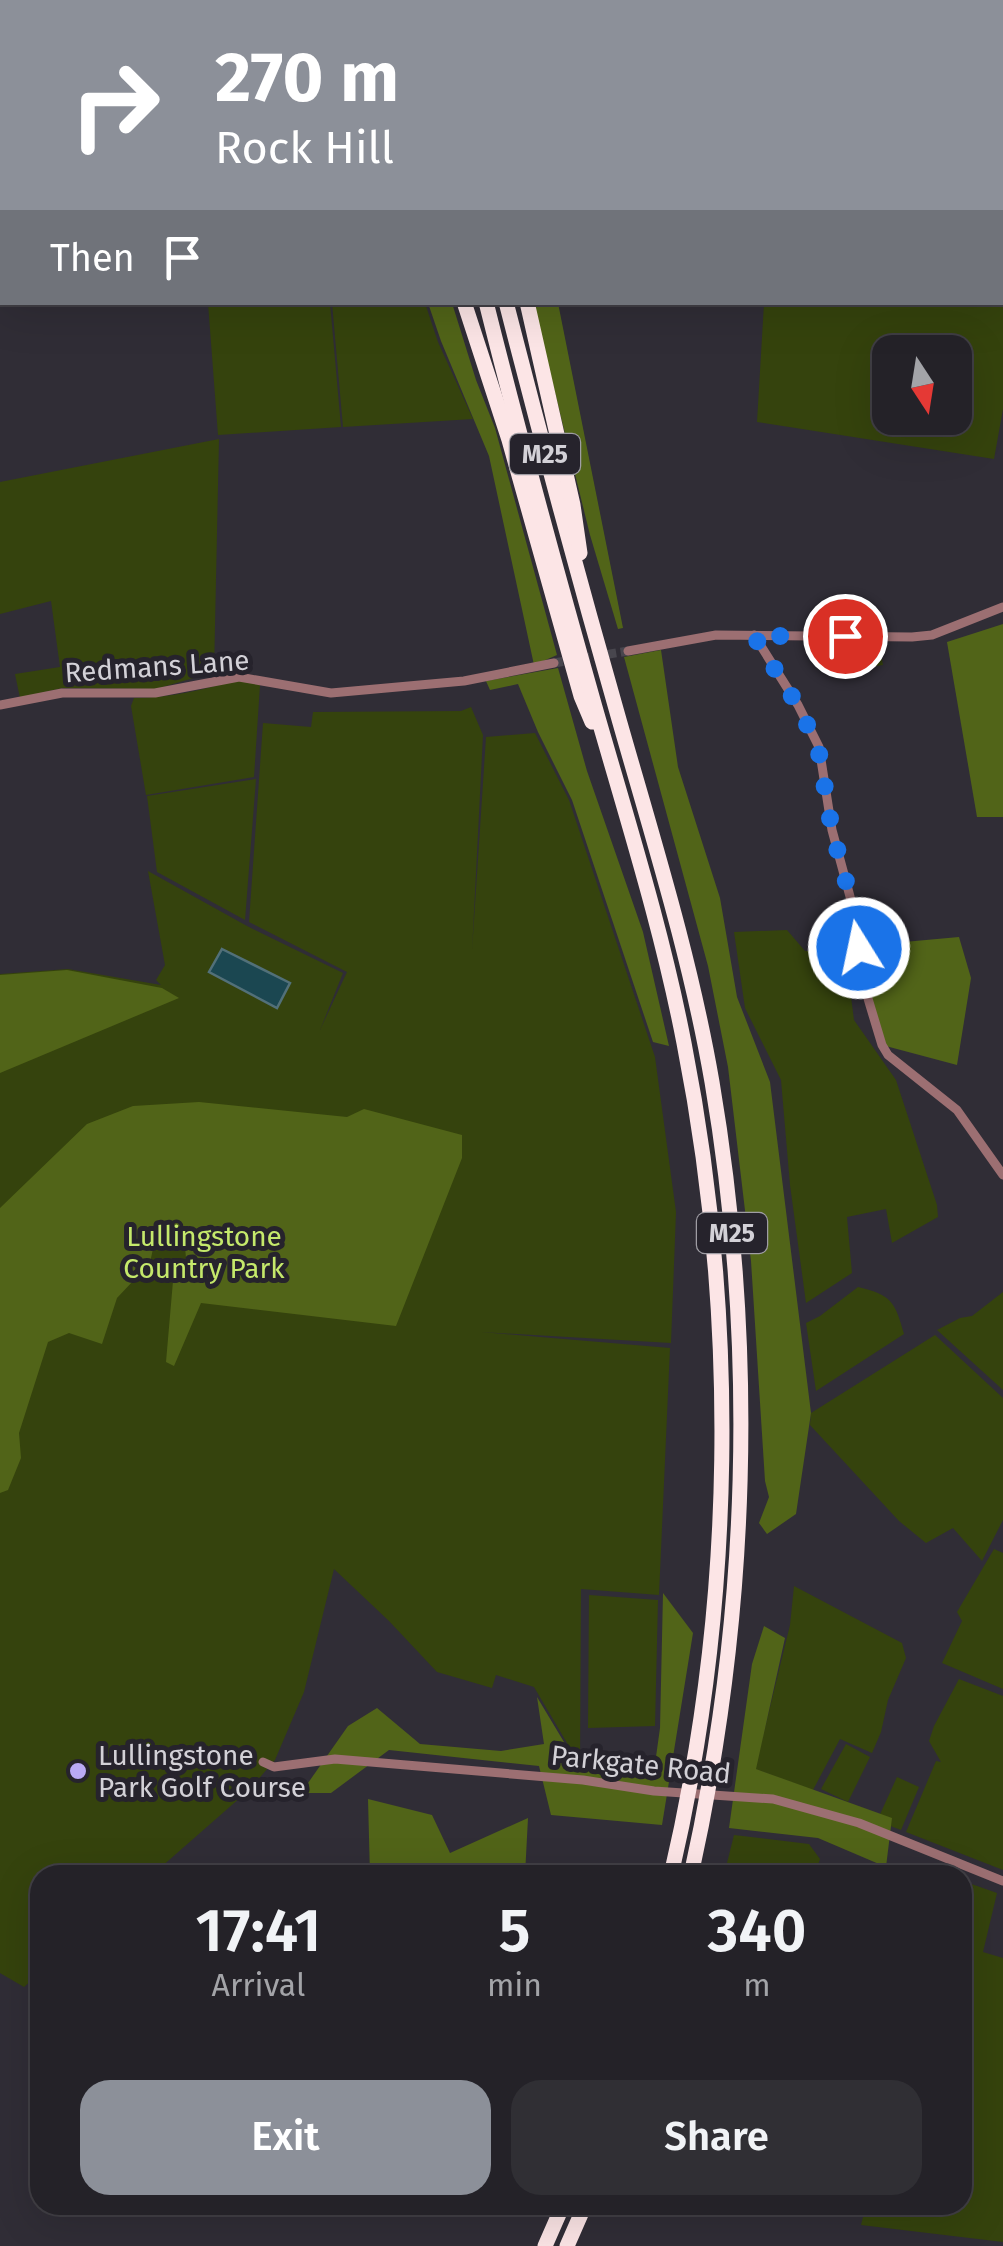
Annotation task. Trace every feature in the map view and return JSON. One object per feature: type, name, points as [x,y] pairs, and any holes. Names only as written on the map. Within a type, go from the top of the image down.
[{"type":"highway","name":"M25","points":[[465,305],[518,470],[580,696],[608,751]]},
{"type":"highway","name":"M25","points":[[487,305],[554,561],[660,933],[684,1040],[707,1185],[719,1316],[721,1486],[715,1598],[696,1747],[673,1865]]},
{"type":"highway","name":"M25","points":[[507,305],[689,968],[721,1134],[739,1320],[742,1410],[737,1576],[720,1722],[694,1865]]},
{"type":"highway","name":"M25","points":[[528,305],[573,505],[586,604]]},
{"type":"highway","points":[[545,2246],[559,2215]]},
{"type":"highway","points":[[567,2246],[581,2215]]},
{"type":"street","points":[[628,651],[716,636],[912,638],[932,635],[1003,608]]},
{"type":"street","points":[[754,636],[798,706],[818,747],[832,830],[855,915],[863,982],[882,1045],[957,1110],[1003,1174]]},
{"type":"street","name":"Redmans Lane","points":[[0,706],[62,693],[155,694],[239,677],[331,694],[464,681],[554,662]]},
{"type":"street","name":"Parkgate Road","points":[[262,1762],[274,1767],[335,1759],[773,1799],[860,1824],[963,1865]]},
{"type":"street","name":"Parkgate Road","points":[[972,1869],[1003,1881]]},
{"type":"green space","points":[[208,305],[330,305],[341,427],[218,435]]},
{"type":"green space","points":[[332,305],[426,305],[473,419],[343,427]]},
{"type":"green space","points":[[429,305],[453,305],[495,428],[557,655],[534,665],[489,456]]},
{"type":"green space","points":[[533,305],[558,305],[623,628],[618,629],[590,535]]},
{"type":"green space","points":[[764,305],[1003,305],[1003,409],[994,459],[757,422]]},
{"type":"green space","points":[[219,439],[214,672],[156,689],[62,688],[20,698],[15,674],[60,667],[51,601],[0,614],[0,482]]},
{"type":"green space","points":[[1003,624],[1003,817],[977,817],[947,642]]},
{"type":"green space","points":[[839,649],[880,649],[883,665],[844,670]]},
{"type":"green space","points":[[661,650],[678,767],[720,898],[737,997],[770,1082],[811,1413],[796,1514],[767,1534],[759,1523],[769,1497],[751,1261],[728,1067],[708,966],[624,657]]},
{"type":"green space","points":[[558,668],[587,771],[643,932],[669,1046],[653,1042],[572,800],[518,684],[490,690],[486,681]]},
{"type":"green space","points":[[239,680],[260,685],[254,777],[146,795],[131,706],[134,698],[174,695]]},
{"type":"green space","name":"Lullingstone Country Park","points":[[471,707],[483,735],[472,951],[486,737],[535,733],[569,800],[655,1057],[676,1212],[671,1343],[481,1332],[670,1348],[659,1595],[581,1589],[580,1765],[534,1687],[496,1675],[492,1688],[437,1672],[334,1569],[304,1692],[275,1760],[249,1790],[163,1865],[30,1865],[30,1982],[24,1987],[0,1973],[0,974],[68,969],[161,985],[156,980],[165,965],[148,871],[343,973],[320,1030],[347,972],[249,922],[263,723],[311,727],[313,712],[461,711]]},
{"type":"green space","points":[[256,779],[245,920],[157,872],[147,796]]},
{"type":"green space","points":[[787,930],[805,951],[845,950],[854,1020],[896,1080],[938,1217],[892,1243],[886,1209],[847,1217],[852,1273],[806,1303],[781,1080],[745,1008],[734,932]]},
{"type":"green space","points":[[959,937],[971,978],[957,1065],[882,1045],[862,969],[871,945]]},
{"type":"green space","points":[[67,970],[162,988],[179,998],[0,1073],[0,975]]},
{"type":"green space","name":"Lullingstone Country Park","points":[[199,1102],[347,1117],[364,1109],[462,1135],[462,1158],[396,1326],[201,1303],[174,1366],[166,1362],[173,1281],[186,1258],[184,1236],[156,1234],[150,1263],[117,1298],[102,1344],[69,1333],[48,1342],[19,1433],[21,1458],[8,1490],[0,1493],[0,1208],[87,1124],[133,1106]]},
{"type":"green space","points":[[858,1287],[878,1293],[890,1302],[904,1334],[816,1391],[806,1323]]},
{"type":"green space","points":[[1003,1292],[1003,1390],[937,1330],[972,1316]]},
{"type":"green space","points":[[935,1335],[1003,1398],[1003,1520],[982,1561],[953,1528],[926,1543],[899,1521],[810,1425],[811,1413]]},
{"type":"green space","points":[[994,1549],[1003,1553],[1003,1689],[942,1663],[962,1621],[957,1612]]},
{"type":"green space","points":[[794,1586],[902,1643],[906,1658],[872,1753],[840,1739],[813,1790],[755,1769],[790,1625]]},
{"type":"green space","points":[[663,1593],[693,1633],[662,1825],[551,1815],[539,1766],[389,1750],[331,1793],[301,1793],[348,1726],[377,1708],[420,1744],[501,1751],[544,1744],[537,1697],[579,1767],[655,1764],[660,1728]]},
{"type":"green space","points":[[589,1595],[658,1600],[655,1726],[588,1728]]},
{"type":"green space","points":[[764,1626],[785,1638],[756,1769],[892,1818],[886,1865],[818,1838],[729,1828],[752,1664]]},
{"type":"green space","points":[[959,1679],[1003,1696],[1003,1870],[906,1832],[936,1761],[941,1762],[929,1741]]},
{"type":"green space","points":[[846,1744],[870,1757],[848,1802],[821,1789]]},
{"type":"green space","points":[[897,1777],[919,1787],[901,1830],[877,1821]]},
{"type":"green space","points":[[368,1799],[432,1815],[450,1853],[528,1818],[526,1865],[370,1865]]},
{"type":"green space","points":[[734,1835],[809,1844],[820,1859],[818,1865],[726,1865]]},
{"type":"green space","points":[[972,1884],[997,1893],[983,1952],[1003,1958],[1003,2242],[861,2225],[864,2215],[972,2215]]},
{"type":"water","points":[[222,949],[290,983],[277,1008],[209,972]]},
{"type":"tunnel","points":[[554,663],[628,651]]},
{"type":"place","name":"Lullingstone Park Golf Course","points":[[78,1771]]},
{"type":"route","points":[[845,636],[754,636],[798,706],[818,747],[859,948]]}]
